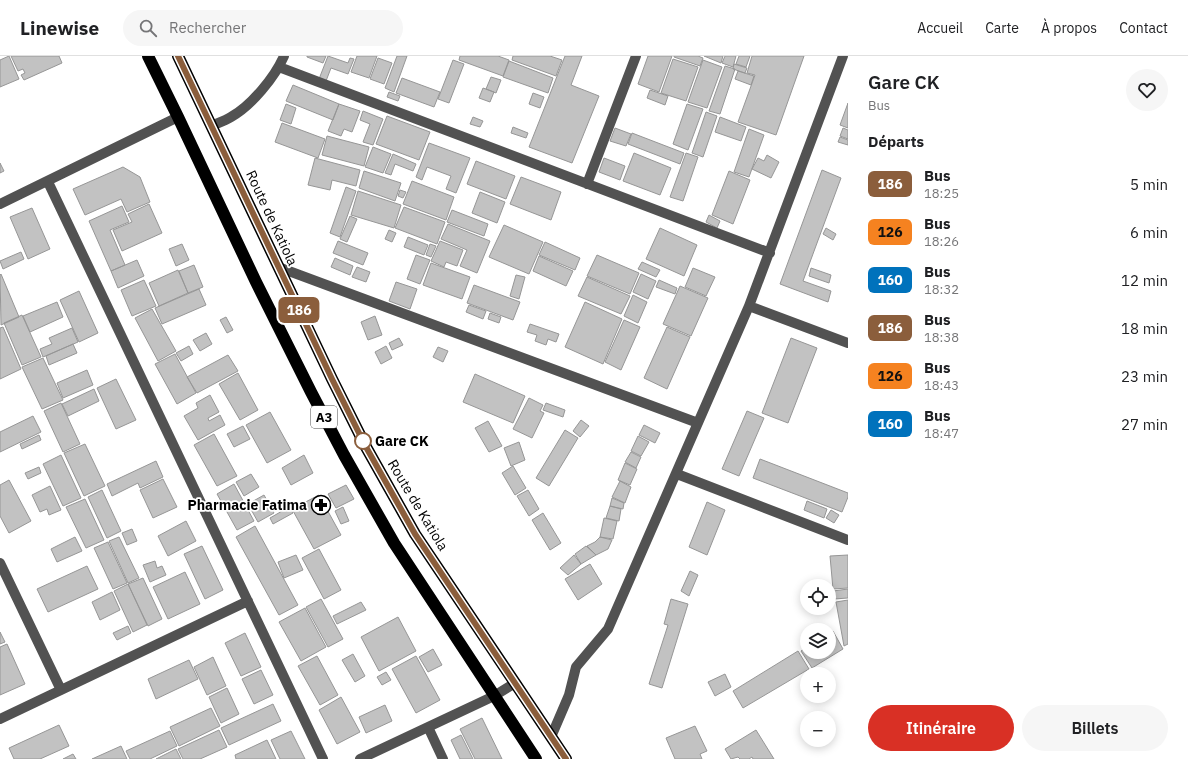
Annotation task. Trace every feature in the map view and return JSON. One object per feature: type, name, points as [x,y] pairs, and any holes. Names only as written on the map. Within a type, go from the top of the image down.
[{"type":"highway","name":"A3","points":[[148,56],[256,282],[344,455],[394,544],[536,759]]},
{"type":"highway","name":"Route de Katiola","points":[[178,56],[278,267],[366,447],[415,534],[566,759]]},
{"type":"street","points":[[211,126],[231,118],[249,105],[279,67],[284,56]]},
{"type":"street","points":[[587,184],[636,56]]},
{"type":"street","points":[[551,736],[569,695],[576,667],[608,629],[677,474],[749,306],[770,253],[842,56]]},
{"type":"street","points":[[279,67],[770,253]]},
{"type":"street","points":[[0,204],[48,182],[178,117]]},
{"type":"street","points":[[48,182],[323,759]]},
{"type":"street","points":[[278,267],[698,423]]},
{"type":"street","points":[[749,306],[848,343]]},
{"type":"street","points":[[677,474],[848,540]]},
{"type":"street","points":[[0,563],[61,690]]},
{"type":"street","points":[[0,719],[248,601]]},
{"type":"street","points":[[360,759],[494,696],[514,683]]},
{"type":"street","points":[[428,727],[443,759]]},
{"type":"building","points":[[9,56],[19,79],[0,87],[0,60]]},
{"type":"building","points":[[11,56],[59,56],[62,63],[24,80],[21,75],[25,73],[23,69],[18,71]]},
{"type":"building","points":[[307,56],[326,56],[323,63]]},
{"type":"building","points":[[328,56],[348,63],[350,58],[354,59],[348,74],[331,68],[326,81],[319,79]]},
{"type":"building","points":[[357,56],[377,56],[369,78],[351,72]]},
{"type":"building","points":[[397,56],[407,56],[394,92],[385,88]]},
{"type":"building","points":[[460,56],[498,56],[509,60],[503,76],[459,60]]},
{"type":"building","points":[[513,56],[550,56],[562,60],[556,76],[512,60]]},
{"type":"building","points":[[565,56],[582,56],[571,85],[599,96],[572,163],[529,147]]},
{"type":"building","points":[[648,56],[672,56],[659,92],[638,84]]},
{"type":"building","points":[[674,56],[698,56],[703,58],[700,66]]},
{"type":"building","points":[[704,56],[723,56],[721,63]]},
{"type":"building","points":[[725,56],[736,56],[733,67],[722,63]]},
{"type":"building","points":[[739,56],[750,56],[746,67],[736,64]]},
{"type":"building","points":[[752,56],[804,56],[776,135],[738,122],[755,75],[747,73]]},
{"type":"building","points":[[378,58],[392,63],[384,84],[370,79]]},
{"type":"building","points":[[673,59],[698,67],[686,101],[661,93]]},
{"type":"building","points":[[453,60],[464,64],[449,103],[438,99]]},
{"type":"building","points":[[703,60],[722,67],[707,108],[688,102]]},
{"type":"building","points":[[509,61],[553,78],[548,93],[503,77]]},
{"type":"building","points":[[734,64],[747,68],[745,73],[733,69]]},
{"type":"building","points":[[725,66],[735,69],[720,114],[709,111]]},
{"type":"building","points":[[738,71],[754,76],[751,85],[735,79]]},
{"type":"building","points":[[491,77],[501,80],[496,93],[486,89]]},
{"type":"building","points":[[402,78],[440,92],[434,107],[396,93]]},
{"type":"building","points":[[293,85],[339,104],[333,120],[286,101]]},
{"type":"building","points":[[483,88],[494,92],[490,102],[479,98]]},
{"type":"building","points":[[650,90],[668,96],[665,105],[647,98]]},
{"type":"building","points":[[389,92],[400,96],[398,101],[387,97]]},
{"type":"building","points":[[533,93],[544,97],[540,108],[529,104]]},
{"type":"building","points":[[848,103],[848,128],[840,125]]},
{"type":"building","points":[[286,104],[296,108],[291,124],[280,120]]},
{"type":"building","points":[[339,104],[360,111],[352,132],[344,129],[341,136],[328,131]]},
{"type":"building","points":[[687,104],[703,109],[688,150],[673,144]]},
{"type":"building","points":[[363,111],[383,119],[373,145],[363,142],[370,124],[360,120]]},
{"type":"building","points":[[706,112],[717,116],[703,157],[692,153]]},
{"type":"building","points":[[387,116],[430,132],[419,160],[376,144]]},
{"type":"building","points":[[473,117],[483,121],[480,127],[470,124]]},
{"type":"building","points":[[720,117],[746,127],[741,141],[715,132]]},
{"type":"building","points":[[282,123],[325,139],[318,158],[275,142]]},
{"type":"building","points":[[513,127],[528,133],[526,138],[511,133]]},
{"type":"building","points":[[615,128],[631,134],[626,146],[610,141]]},
{"type":"building","points":[[843,128],[848,130],[848,139],[840,136]]},
{"type":"building","points":[[749,129],[764,135],[749,177],[734,172]]},
{"type":"building","points":[[632,133],[684,153],[680,164],[628,144]]},
{"type":"building","points":[[327,136],[369,147],[364,166],[322,155]]},
{"type":"building","points":[[840,137],[848,140],[848,145],[838,142]]},
{"type":"building","points":[[429,143],[470,158],[456,193],[446,189],[451,176],[427,167],[422,180],[416,177]]},
{"type":"building","points":[[373,147],[391,154],[383,173],[365,167]]},
{"type":"building","points":[[634,153],[671,168],[660,195],[623,181]]},
{"type":"building","points":[[686,153],[698,157],[683,201],[670,197]]},
{"type":"building","points":[[393,154],[416,164],[413,171],[395,164],[391,175],[385,173]]},
{"type":"building","points":[[767,155],[779,162],[771,178],[752,169],[758,158],[764,161]]},
{"type":"building","points":[[315,158],[360,170],[356,186],[332,180],[330,190],[308,185]]},
{"type":"building","points":[[604,158],[625,166],[620,180],[599,172]]},
{"type":"building","points":[[476,161],[515,176],[506,199],[467,184]]},
{"type":"building","points":[[0,163],[4,171],[0,173]]},
{"type":"building","points":[[123,167],[140,177],[150,202],[127,212],[121,199],[85,215],[73,189]]},
{"type":"building","points":[[822,170],[841,178],[803,281],[831,291],[828,302],[780,284]]},
{"type":"building","points":[[364,171],[401,183],[395,201],[359,188]]},
{"type":"building","points":[[729,171],[750,180],[733,224],[712,215]]},
{"type":"building","points":[[521,177],[561,192],[551,220],[510,204]]},
{"type":"building","points":[[412,181],[454,197],[446,220],[403,204]]},
{"type":"building","points":[[346,187],[356,191],[340,237],[330,233]]},
{"type":"building","points":[[400,190],[406,192],[403,198],[398,196]]},
{"type":"building","points":[[358,191],[401,205],[394,228],[351,215]]},
{"type":"building","points":[[480,192],[505,202],[497,223],[472,213]]},
{"type":"building","points":[[149,204],[162,233],[122,251],[113,230],[132,222],[128,214]]},
{"type":"building","points":[[122,206],[129,222],[110,230],[125,265],[111,271],[89,221]]},
{"type":"building","points":[[404,207],[445,222],[437,244],[395,228]]},
{"type":"building","points":[[32,208],[50,249],[28,259],[10,217]]},
{"type":"building","points":[[452,210],[488,224],[484,236],[447,222]]},
{"type":"building","points":[[709,215],[720,221],[717,228],[706,222]]},
{"type":"building","points":[[350,216],[357,219],[347,242],[340,239]]},
{"type":"building","points":[[448,224],[490,241],[477,273],[460,266],[467,250],[441,239]]},
{"type":"building","points":[[504,225],[543,242],[529,274],[489,257]]},
{"type":"building","points":[[660,228],[697,245],[684,276],[646,259]]},
{"type":"building","points":[[826,228],[836,234],[833,240],[823,234]]},
{"type":"building","points":[[389,230],[396,233],[392,242],[385,239]]},
{"type":"building","points":[[408,237],[428,245],[424,255],[404,247]]},
{"type":"building","points":[[338,241],[368,253],[363,265],[333,253]]},
{"type":"building","points":[[440,241],[463,250],[457,266],[446,262],[444,267],[431,261]]},
{"type":"building","points":[[545,242],[580,258],[575,270],[539,255]]},
{"type":"building","points":[[182,244],[189,260],[176,266],[169,249]]},
{"type":"building","points":[[430,244],[436,246],[431,257],[426,255]]},
{"type":"building","points":[[21,252],[24,259],[3,269],[0,261]]},
{"type":"building","points":[[416,255],[430,260],[420,284],[407,279]]},
{"type":"building","points":[[597,255],[639,273],[630,294],[587,276]]},
{"type":"building","points":[[539,256],[573,271],[566,286],[533,271]]},
{"type":"building","points":[[335,258],[353,266],[350,275],[331,267]]},
{"type":"building","points":[[137,260],[144,276],[118,288],[111,271]]},
{"type":"building","points":[[642,262],[660,270],[656,277],[638,269]]},
{"type":"building","points":[[431,263],[470,277],[462,299],[423,285]]},
{"type":"building","points":[[194,265],[203,287],[188,293],[179,271]]},
{"type":"building","points":[[357,267],[370,272],[366,282],[352,277]]},
{"type":"building","points":[[693,268],[715,277],[706,296],[685,287]]},
{"type":"building","points":[[811,268],[831,275],[829,283],[809,276]]},
{"type":"building","points":[[178,270],[188,293],[159,306],[149,283]]},
{"type":"building","points":[[1,274],[19,317],[1,325],[0,275]]},
{"type":"building","points":[[641,274],[656,281],[648,299],[633,292]]},
{"type":"building","points":[[516,275],[525,277],[519,299],[510,296]]},
{"type":"building","points":[[587,277],[630,296],[621,314],[578,296]]},
{"type":"building","points":[[144,280],[156,306],[132,316],[121,290]]},
{"type":"building","points":[[659,280],[677,288],[675,294],[656,287]]},
{"type":"building","points":[[396,282],[417,289],[410,309],[389,301]]},
{"type":"building","points":[[474,285],[520,302],[513,320],[467,303]]},
{"type":"building","points":[[680,286],[708,298],[691,336],[663,324]]},
{"type":"building","points":[[199,289],[206,305],[162,324],[155,308]]},
{"type":"building","points":[[79,291],[98,333],[79,342],[60,300]]},
{"type":"building","points":[[633,295],[647,302],[638,323],[624,316]]},
{"type":"building","points":[[57,302],[63,317],[30,332],[23,316]]},
{"type":"building","points":[[585,302],[622,319],[603,364],[565,347]]},
{"type":"building","points":[[469,305],[486,311],[483,319],[466,312]]},
{"type":"building","points":[[152,309],[176,351],[158,361],[135,318]]},
{"type":"building","points":[[490,313],[501,317],[499,323],[488,319]]},
{"type":"building","points":[[22,315],[41,357],[22,365],[4,323]]},
{"type":"building","points":[[375,316],[382,335],[368,340],[361,322]]},
{"type":"building","points":[[226,317],[233,330],[227,333],[220,320]]},
{"type":"building","points":[[624,320],[640,327],[621,370],[605,362]]},
{"type":"building","points":[[530,324],[559,334],[556,342],[548,339],[546,345],[535,341],[537,335],[527,332]]},
{"type":"building","points":[[3,327],[21,369],[0,379],[0,328]]},
{"type":"building","points":[[667,327],[690,337],[667,389],[644,378]]},
{"type":"building","points":[[72,328],[78,342],[43,357],[40,349],[52,344],[49,338]]},
{"type":"building","points":[[206,333],[212,344],[200,351],[193,340]]},
{"type":"building","points":[[399,338],[403,345],[392,350],[389,343]]},
{"type":"building","points":[[791,338],[817,348],[788,423],[762,413]]},
{"type":"building","points":[[73,344],[77,353],[49,365],[46,356]]},
{"type":"building","points":[[189,346],[193,354],[181,361],[176,353]]},
{"type":"building","points":[[386,346],[392,358],[381,364],[375,352]]},
{"type":"building","points":[[438,347],[448,351],[443,362],[433,357]]},
{"type":"building","points":[[175,354],[196,393],[177,404],[155,364]]},
{"type":"building","points":[[228,355],[238,371],[197,393],[187,377]]},
{"type":"building","points":[[43,358],[63,400],[42,409],[22,367]]},
{"type":"building","points":[[87,370],[93,385],[63,398],[57,383]]},
{"type":"building","points":[[238,373],[258,410],[240,420],[219,384]]},
{"type":"building","points":[[475,374],[525,396],[513,423],[463,402]]},
{"type":"building","points":[[116,379],[136,420],[116,429],[97,388]]},
{"type":"building","points":[[94,389],[99,401],[68,416],[62,404]]},
{"type":"building","points":[[210,395],[219,412],[208,418],[209,421],[220,415],[225,425],[198,440],[184,416],[198,408],[196,403]]},
{"type":"building","points":[[529,398],[543,405],[540,411],[544,413],[532,438],[513,429]]},
{"type":"building","points":[[61,403],[80,444],[63,452],[44,411]]},
{"type":"building","points":[[546,403],[565,410],[563,417],[543,410]]},
{"type":"building","points":[[747,411],[764,418],[739,476],[722,469]]},
{"type":"building","points":[[270,412],[291,450],[267,463],[246,425]]},
{"type":"building","points":[[33,416],[41,432],[0,452],[0,432]]},
{"type":"building","points":[[581,420],[589,426],[580,437],[573,431]]},
{"type":"building","points":[[488,421],[502,446],[489,452],[475,428]]},
{"type":"building","points":[[644,425],[660,433],[655,443],[639,435]]},
{"type":"building","points":[[243,426],[250,439],[234,447],[227,434]]},
{"type":"building","points":[[565,430],[578,438],[549,486],[536,478]]},
{"type":"building","points":[[214,434],[237,476],[217,486],[194,445]]},
{"type":"building","points":[[39,435],[41,440],[22,449],[20,444]]},
{"type":"building","points":[[638,436],[649,442],[641,456],[631,451]]},
{"type":"building","points":[[519,442],[525,460],[511,466],[504,448]]},
{"type":"building","points":[[85,444],[105,486],[84,496],[64,453]]},
{"type":"building","points":[[631,452],[641,457],[636,468],[625,462]]},
{"type":"building","points":[[61,455],[81,498],[63,506],[43,464]]},
{"type":"building","points":[[304,455],[313,473],[291,485],[282,468]]},
{"type":"building","points":[[760,459],[848,493],[848,497],[842,512],[753,478]]},
{"type":"building","points":[[156,461],[163,477],[140,488],[138,483],[112,496],[107,484]]},
{"type":"building","points":[[625,463],[637,469],[630,485],[618,480]]},
{"type":"building","points":[[513,466],[526,488],[515,495],[502,473]]},
{"type":"building","points":[[39,467],[41,473],[28,479],[25,473]]},
{"type":"building","points":[[251,474],[259,487],[244,496],[236,482]]},
{"type":"building","points":[[163,479],[177,507],[153,518],[140,490]]},
{"type":"building","points":[[9,480],[31,521],[9,533],[0,516],[0,485]]},
{"type":"building","points":[[620,481],[631,487],[625,503],[612,497]]},
{"type":"building","points":[[234,484],[254,521],[237,530],[217,494]]},
{"type":"building","points":[[346,485],[354,499],[336,508],[328,494]]},
{"type":"building","points":[[50,486],[61,510],[49,515],[47,509],[40,512],[32,495]]},
{"type":"building","points":[[102,490],[121,531],[107,538],[88,497]]},
{"type":"building","points":[[528,490],[539,509],[529,516],[517,496]]},
{"type":"building","points":[[264,495],[274,513],[258,522],[248,504]]},
{"type":"building","points":[[319,495],[341,535],[314,549],[292,509]]},
{"type":"building","points":[[612,498],[624,503],[623,509],[610,506]]},
{"type":"building","points":[[85,499],[104,540],[86,548],[66,507]]},
{"type":"building","points":[[807,501],[827,509],[824,518],[804,510]]},
{"type":"building","points":[[707,502],[725,510],[707,555],[689,547]]},
{"type":"building","points":[[610,506],[621,509],[619,521],[606,518]]},
{"type":"building","points":[[289,507],[293,513],[273,524],[270,518]]},
{"type":"building","points":[[343,507],[349,521],[341,524],[335,511]]},
{"type":"building","points":[[831,510],[839,515],[834,523],[826,518]]},
{"type":"building","points":[[543,513],[561,543],[550,550],[532,520]]},
{"type":"building","points":[[604,518],[617,521],[613,539],[600,537]]},
{"type":"building","points":[[186,521],[196,541],[168,556],[158,536]]},
{"type":"building","points":[[255,526],[298,605],[279,615],[236,537]]},
{"type":"building","points":[[132,529],[137,541],[127,545],[122,533]]},
{"type":"building","points":[[75,537],[82,551],[57,562],[51,549]]},
{"type":"building","points":[[119,537],[139,578],[128,583],[109,541]]},
{"type":"building","points":[[600,537],[612,540],[608,549],[596,555],[587,546],[595,542]]},
{"type":"building","points":[[108,542],[127,583],[113,589],[94,548]]},
{"type":"building","points":[[202,546],[223,590],[205,599],[184,554]]},
{"type":"building","points":[[586,546],[596,555],[581,564],[575,554]]},
{"type":"building","points":[[319,549],[341,590],[324,599],[302,558]]},
{"type":"building","points":[[296,555],[303,570],[284,578],[278,562]]},
{"type":"building","points":[[574,555],[581,564],[568,575],[560,568]]},
{"type":"building","points":[[848,555],[848,588],[836,589],[836,579],[832,579],[830,556]]},
{"type":"building","points":[[155,561],[157,568],[162,566],[166,575],[150,582],[143,565]]},
{"type":"building","points":[[590,564],[602,584],[578,600],[565,579]]},
{"type":"building","points":[[87,566],[98,589],[48,612],[37,589]]},
{"type":"building","points":[[690,571],[698,575],[689,596],[681,591]]},
{"type":"building","points":[[185,572],[200,604],[168,619],[153,587]]},
{"type":"building","points":[[143,578],[162,619],[148,626],[128,584]]},
{"type":"building","points":[[128,584],[147,625],[133,632],[114,591]]},
{"type":"building","points":[[848,589],[848,598],[836,599],[836,591]]},
{"type":"building","points":[[112,592],[120,610],[100,620],[92,602]]},
{"type":"building","points":[[321,599],[343,639],[328,647],[306,607]]},
{"type":"building","points":[[671,599],[688,604],[662,688],[649,684],[668,625],[664,624]]},
{"type":"building","points":[[848,600],[848,644],[844,646],[836,602]]},
{"type":"building","points":[[361,602],[366,610],[337,624],[333,616]]},
{"type":"building","points":[[305,608],[326,647],[301,661],[279,622]]},
{"type":"building","points":[[398,617],[416,651],[379,671],[361,637]]},
{"type":"building","points":[[128,626],[131,633],[117,640],[113,633]]},
{"type":"building","points":[[0,632],[5,642],[0,644]]},
{"type":"building","points":[[245,633],[261,667],[241,676],[225,643]]},
{"type":"building","points":[[836,636],[843,649],[836,653]]},
{"type":"building","points":[[7,644],[25,684],[0,695],[0,647]]},
{"type":"building","points":[[433,649],[442,665],[428,672],[419,657]]},
{"type":"building","points":[[798,651],[800,659],[803,659],[808,667],[800,667],[800,674],[743,708],[733,691]]},
{"type":"building","points":[[353,654],[365,676],[355,682],[342,660]]},
{"type":"building","points":[[317,656],[338,695],[320,705],[298,666]]},
{"type":"building","points":[[416,656],[440,700],[416,713],[392,669]]},
{"type":"building","points":[[213,657],[226,686],[207,695],[194,667]]},
{"type":"building","points":[[806,659],[827,659],[814,667],[811,667]]},
{"type":"building","points":[[189,660],[198,679],[156,699],[148,679]]},
{"type":"building","points":[[261,670],[273,695],[254,704],[242,679]]},
{"type":"building","points":[[386,672],[391,680],[382,685],[377,677]]},
{"type":"building","points":[[725,674],[731,687],[715,696],[708,682]]},
{"type":"building","points":[[227,688],[239,714],[221,723],[209,697]]},
{"type":"building","points":[[341,697],[360,732],[337,744],[319,710]]},
{"type":"building","points":[[273,704],[281,721],[229,745],[221,728]]},
{"type":"building","points":[[385,705],[392,721],[366,733],[359,717]]},
{"type":"building","points":[[211,708],[220,726],[179,746],[170,727]]},
{"type":"building","points":[[482,718],[502,759],[475,759],[460,729]]},
{"type":"building","points":[[59,725],[69,746],[40,759],[14,759],[9,748]]},
{"type":"building","points":[[695,726],[707,751],[700,754],[702,759],[675,759],[666,738]]},
{"type":"building","points":[[219,730],[227,747],[200,759],[183,759],[178,749]]},
{"type":"building","points":[[756,730],[774,759],[753,759],[752,757],[749,759],[740,759],[738,757],[731,759],[725,749]]},
{"type":"building","points":[[170,731],[177,746],[150,759],[130,759],[126,751]]},
{"type":"building","points":[[291,731],[305,759],[280,759],[271,740]]},
{"type":"building","points":[[461,735],[473,759],[460,759],[451,740]]},
{"type":"building","points":[[267,740],[276,759],[236,759],[235,755]]},
{"type":"building","points":[[121,746],[127,759],[92,759]]},
{"type":"building","points":[[176,749],[181,759],[156,759]]},
{"type":"building","points":[[73,754],[76,759],[63,759]]},
{"type":"bus line","name":"186","points":[[178,56],[366,447],[415,534],[566,759]]},
{"type":"place","name":"Gare CK","points":[[363,441]]},
{"type":"place","name":"Pharmacie Fatima","points":[[321,505]]}]
